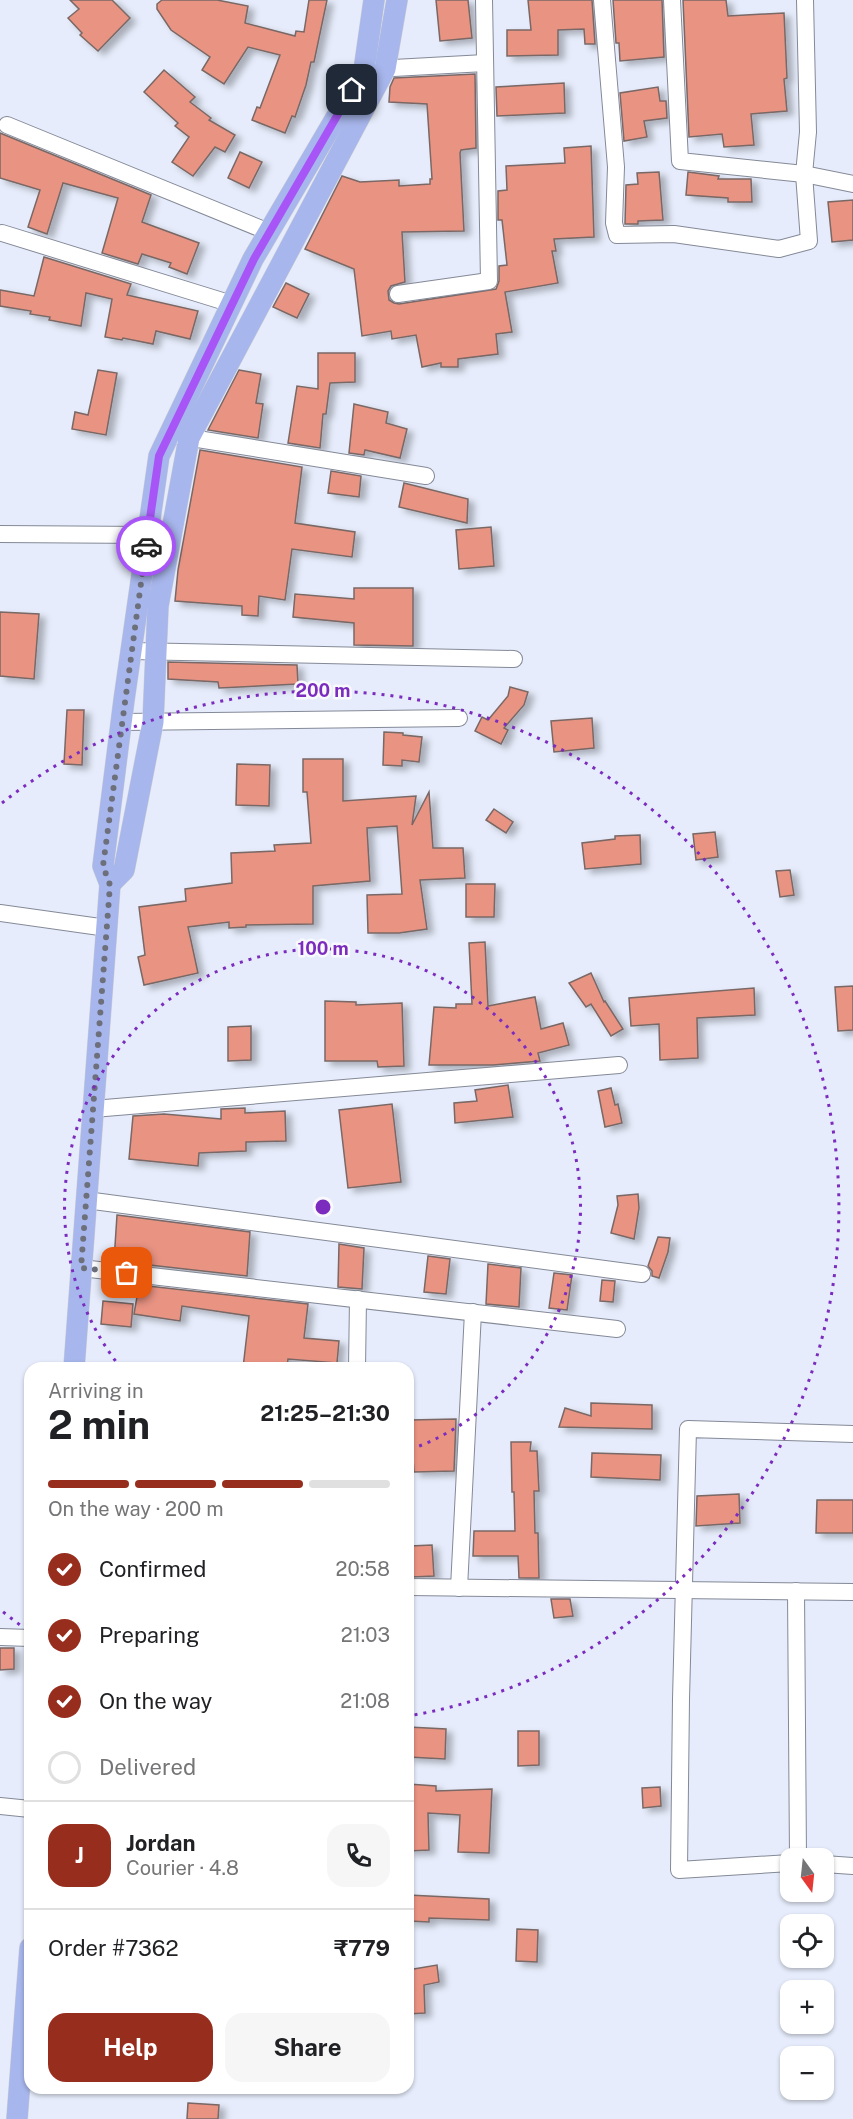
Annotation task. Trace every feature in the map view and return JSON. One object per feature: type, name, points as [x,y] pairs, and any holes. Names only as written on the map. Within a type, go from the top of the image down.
[{"type":"main road","points":[[110,885],[124,870],[153,722],[158,606],[179,436],[232,304],[254,259],[364,70],[374,0]]},
{"type":"main road","points":[[74,1362],[110,885],[103,866],[159,456],[179,436],[385,69],[397,0]]},
{"type":"main road","points":[[17,2119],[24,2027]]},
{"type":"street","points":[[398,294],[489,281],[484,0]]},
{"type":"street","points":[[602,0],[616,167],[614,224],[616,235],[674,234],[779,249],[809,241],[804,174],[808,132],[805,0]]},
{"type":"street","points":[[672,0],[680,161],[804,174],[853,184]]},
{"type":"street","points":[[364,70],[485,63]]},
{"type":"street","points":[[7,125],[269,232]]},
{"type":"street","points":[[2,233],[232,304]]},
{"type":"street","points":[[179,436],[426,477]]},
{"type":"street","points":[[0,534],[148,535]]},
{"type":"street","points":[[131,651],[514,659]]},
{"type":"street","points":[[123,722],[459,718]]},
{"type":"street","points":[[0,913],[107,928]]},
{"type":"street","points":[[93,1109],[619,1065]]},
{"type":"street","points":[[86,1200],[642,1274]]},
{"type":"street","points":[[81,1268],[617,1329]]},
{"type":"street","points":[[357,1362],[358,1299]]},
{"type":"street","points":[[459,1588],[473,1312]]},
{"type":"street","points":[[780,1864],[680,1870],[683,1590],[688,1429],[853,1434]]},
{"type":"street","points":[[414,1587],[853,1592]]},
{"type":"street","points":[[796,1591],[798,1848]]},
{"type":"street","points":[[0,1638],[24,1638]]},
{"type":"street","points":[[0,1806],[24,1808]]},
{"type":"street","points":[[834,1865],[853,1866]]},
{"type":"building","points":[[70,0],[112,0],[130,18],[98,51],[80,35],[82,33],[68,18],[79,9]]},
{"type":"building","points":[[162,0],[217,0],[248,6],[245,23],[295,36],[296,31],[304,32],[309,0],[327,0],[314,62],[311,62],[295,117],[292,116],[285,133],[252,120],[257,107],[260,108],[280,55],[248,47],[224,84],[202,70],[210,57],[171,30],[157,9],[157,4]]},
{"type":"building","points":[[436,0],[468,0],[472,38],[440,41]]},
{"type":"building","points":[[528,0],[592,0],[595,44],[585,44],[584,29],[558,30],[558,55],[507,56],[507,30],[531,30]]},
{"type":"building","points":[[613,0],[662,0],[664,57],[620,61],[619,43],[616,43]]},
{"type":"building","points":[[683,0],[726,0],[728,16],[784,13],[787,78],[784,79],[787,111],[751,114],[754,145],[724,147],[722,134],[689,137]]},
{"type":"building","points":[[164,70],[195,97],[190,102],[211,118],[209,120],[235,135],[225,152],[215,147],[193,176],[172,162],[189,137],[175,126],[178,123],[144,92]]},
{"type":"building","points":[[475,74],[476,148],[461,150],[460,153],[464,231],[402,232],[405,282],[391,286],[388,291],[389,300],[399,304],[496,289],[499,281],[499,266],[507,265],[502,220],[498,220],[498,191],[507,190],[506,166],[565,163],[564,148],[591,146],[594,237],[554,239],[556,251],[552,251],[558,283],[505,292],[512,332],[496,334],[498,354],[458,359],[458,367],[441,367],[441,363],[422,367],[416,335],[392,339],[391,331],[362,336],[354,269],[305,249],[342,176],[360,182],[399,180],[399,186],[430,184],[430,179],[432,179],[427,104],[389,102],[390,87],[394,78]]},
{"type":"building","points":[[564,83],[565,113],[497,116],[496,87]]},
{"type":"building","points":[[658,87],[660,101],[666,101],[667,118],[644,121],[647,137],[624,141],[620,93]]},
{"type":"building","points":[[0,133],[151,195],[142,222],[199,243],[187,274],[169,267],[171,263],[142,254],[138,264],[102,253],[118,198],[63,183],[47,234],[28,227],[40,190],[0,178]]},
{"type":"building","points":[[240,152],[262,162],[249,188],[228,178]]},
{"type":"building","points":[[659,172],[663,220],[625,224],[626,185],[638,184],[637,173]]},
{"type":"building","points":[[688,172],[719,176],[718,179],[751,179],[752,202],[728,202],[728,198],[686,195]]},
{"type":"building","points":[[853,200],[853,240],[832,242],[828,202]]},
{"type":"building","points":[[44,257],[131,284],[127,295],[198,311],[190,339],[156,331],[153,344],[105,337],[112,299],[86,293],[81,326],[49,320],[50,317],[30,314],[31,311],[0,306],[0,290],[34,296]]},
{"type":"building","points":[[286,283],[309,294],[297,318],[273,307]]},
{"type":"building","points":[[318,353],[355,353],[355,382],[330,383],[326,414],[323,414],[320,448],[288,443],[297,386],[318,389]]},
{"type":"building","points":[[98,370],[117,373],[106,435],[72,429],[75,412],[88,415]]},
{"type":"building","points":[[239,370],[261,374],[256,403],[263,404],[258,438],[208,430]]},
{"type":"building","points":[[354,404],[388,412],[386,423],[407,429],[400,458],[365,450],[364,455],[349,453]]},
{"type":"building","points":[[200,450],[302,467],[295,523],[355,532],[352,557],[292,549],[285,600],[259,596],[258,616],[242,615],[242,606],[175,601],[178,570]]},
{"type":"building","points":[[331,471],[361,476],[359,497],[328,493]]},
{"type":"building","points":[[404,483],[468,499],[467,523],[399,507]]},
{"type":"building","points":[[491,527],[494,566],[459,569],[456,530]]},
{"type":"building","points":[[354,588],[413,588],[413,646],[354,645],[354,623],[293,617],[295,594],[354,599]]},
{"type":"building","points":[[0,612],[39,614],[34,679],[0,676]]},
{"type":"building","points":[[168,662],[297,665],[298,684],[219,688],[218,682],[168,679]]},
{"type":"building","points":[[510,687],[528,692],[524,705],[504,728],[508,730],[501,744],[475,731],[482,717],[488,720],[508,696]]},
{"type":"building","points":[[67,710],[84,710],[82,765],[64,764]]},
{"type":"building","points":[[592,718],[594,748],[554,752],[551,721]]},
{"type":"building","points":[[384,732],[422,737],[419,762],[402,760],[402,766],[383,765]]},
{"type":"building","points":[[303,759],[343,759],[343,801],[416,796],[412,825],[429,792],[433,848],[463,848],[465,878],[420,880],[427,929],[399,933],[368,933],[367,895],[402,894],[397,826],[367,828],[370,881],[313,886],[313,924],[246,925],[246,927],[229,928],[229,922],[188,927],[198,973],[144,985],[138,957],[145,955],[139,907],[186,901],[185,889],[232,883],[231,853],[275,851],[274,845],[311,843],[307,792],[303,792]]},
{"type":"building","points":[[237,764],[270,765],[269,806],[236,805]]},
{"type":"building","points":[[494,809],[513,822],[506,833],[486,820]]},
{"type":"building","points":[[715,832],[718,857],[696,860],[693,834]]},
{"type":"building","points":[[640,835],[641,864],[585,869],[582,843],[615,839],[615,836]]},
{"type":"building","points":[[790,870],[794,895],[780,897],[776,871]]},
{"type":"building","points":[[466,884],[495,884],[494,917],[466,917]]},
{"type":"building","points":[[485,942],[488,1006],[535,997],[541,1029],[563,1023],[569,1045],[538,1053],[540,1061],[493,1065],[429,1065],[434,1007],[456,1008],[456,1004],[472,1004],[469,943]]},
{"type":"building","points":[[591,973],[604,1002],[623,1029],[611,1036],[591,1004],[586,1007],[569,983]]},
{"type":"building","points":[[853,986],[853,1030],[838,1031],[835,987]]},
{"type":"building","points":[[754,988],[755,1015],[697,1018],[698,1058],[660,1060],[659,1024],[631,1026],[629,998]]},
{"type":"building","points":[[325,1001],[356,1002],[356,1005],[402,1003],[404,1066],[378,1067],[377,1061],[325,1061]]},
{"type":"building","points":[[251,1026],[251,1060],[228,1061],[228,1027]]},
{"type":"building","points":[[508,1085],[513,1117],[455,1123],[454,1103],[477,1101],[475,1090]]},
{"type":"building","points":[[611,1088],[615,1105],[618,1104],[622,1123],[605,1127],[598,1091]]},
{"type":"building","points":[[392,1104],[401,1182],[348,1188],[339,1110]]},
{"type":"building","points":[[245,1108],[245,1113],[285,1111],[286,1141],[246,1142],[246,1151],[199,1153],[198,1166],[129,1159],[133,1116],[164,1114],[221,1119],[221,1109]]},
{"type":"building","points":[[638,1194],[639,1208],[634,1239],[611,1233],[618,1205],[617,1196]]},
{"type":"building","points":[[117,1215],[250,1232],[247,1276],[114,1261]]},
{"type":"building","points":[[658,1237],[670,1238],[659,1278],[652,1276],[652,1271],[648,1266]]},
{"type":"building","points":[[339,1244],[364,1248],[362,1289],[338,1287]]},
{"type":"building","points":[[428,1256],[450,1259],[446,1294],[424,1292]]},
{"type":"building","points":[[488,1264],[521,1268],[519,1307],[486,1304]]},
{"type":"building","points":[[554,1273],[572,1275],[567,1310],[549,1308]]},
{"type":"building","points":[[602,1280],[615,1281],[613,1302],[600,1301]]},
{"type":"building","points":[[139,1285],[308,1304],[304,1338],[339,1341],[337,1362],[288,1359],[288,1362],[244,1362],[249,1316],[182,1306],[180,1321],[134,1314]]},
{"type":"building","points":[[103,1301],[133,1304],[131,1327],[101,1324]]},
{"type":"building","points":[[591,1403],[652,1405],[652,1429],[559,1427],[565,1408],[591,1416]]},
{"type":"building","points":[[456,1419],[454,1471],[414,1472],[414,1420]]},
{"type":"building","points":[[511,1442],[531,1442],[530,1451],[537,1451],[539,1491],[534,1491],[539,1578],[519,1578],[518,1556],[473,1556],[474,1531],[515,1531]]},
{"type":"building","points":[[592,1453],[661,1455],[660,1480],[591,1477]]},
{"type":"building","points":[[739,1494],[740,1523],[696,1526],[697,1496]]},
{"type":"building","points":[[817,1500],[853,1500],[853,1533],[816,1533]]},
{"type":"building","points":[[432,1545],[434,1576],[414,1577],[414,1546]]},
{"type":"building","points":[[551,1599],[570,1599],[573,1616],[554,1618]]},
{"type":"building","points":[[0,1648],[14,1648],[14,1669],[0,1670]]},
{"type":"building","points":[[414,1727],[446,1729],[445,1759],[414,1757]]},
{"type":"building","points":[[518,1731],[539,1731],[539,1765],[518,1766]]},
{"type":"building","points":[[414,1784],[436,1786],[436,1791],[492,1789],[489,1853],[458,1852],[460,1815],[428,1813],[429,1850],[414,1851]]},
{"type":"building","points":[[660,1787],[661,1806],[643,1808],[642,1788]]},
{"type":"building","points":[[414,1895],[489,1899],[489,1920],[429,1918],[429,1922],[414,1921]]},
{"type":"building","points":[[517,1929],[538,1930],[537,1962],[516,1961]]},
{"type":"building","points":[[437,1965],[439,1982],[424,1985],[425,2013],[414,2014],[414,1969]]},
{"type":"building","points":[[188,2103],[219,2105],[218,2119],[187,2119]]},
{"type":"way so far","points":[[127,1273],[81,1268],[110,885],[103,866],[146,546]]},
{"type":"route","points":[[146,546],[159,456],[254,259],[352,90]]}]
